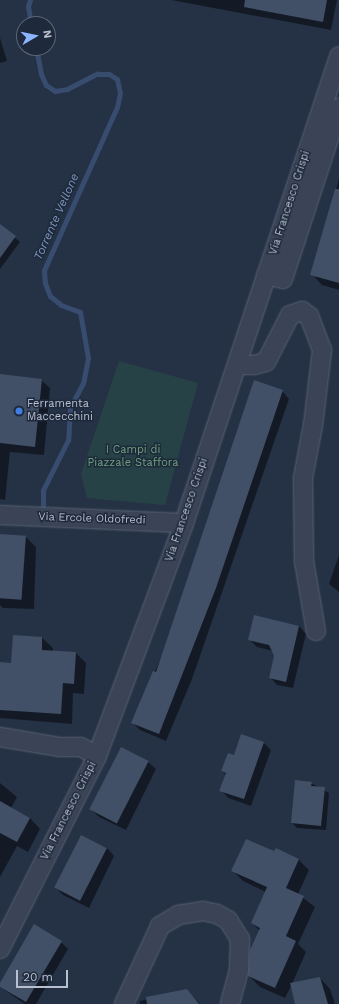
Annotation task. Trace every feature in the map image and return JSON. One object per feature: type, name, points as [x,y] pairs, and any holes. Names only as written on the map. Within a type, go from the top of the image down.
[{"type":"street","name":"Via Francesco Crispi","points":[[0,949],[97,756],[184,522],[238,365],[266,275],[338,63]]},
{"type":"street","points":[[266,275],[283,279],[339,108]]},
{"type":"street","points":[[238,365],[254,366],[266,362],[290,315],[302,311],[309,316],[322,350],[313,425],[302,478],[304,561],[316,632]]},
{"type":"street","name":"Via Ercole Oldofredi","points":[[0,515],[184,522]]},
{"type":"street","points":[[0,737],[60,747],[80,746],[97,756]]},
{"type":"street","points":[[124,1004],[160,926],[178,915],[203,911],[217,914],[228,920],[240,939],[239,970],[230,1004]]},
{"type":"green space","name":"I Campi di Piazzale Staffora","points":[[119,361],[198,383],[165,505],[87,498],[81,474]]},
{"type":"building","points":[[245,0],[327,0],[323,22],[244,7]]},
{"type":"building","points":[[335,189],[339,189],[339,283],[310,275]]},
{"type":"building","points":[[0,224],[16,236],[0,258]]},
{"type":"building","name":"Ferramenta Maccecchini","points":[[0,374],[42,379],[35,447],[0,443]]},
{"type":"building","points":[[254,380],[283,390],[216,588],[159,734],[131,723],[153,671],[156,672]]},
{"type":"building","points":[[0,534],[26,536],[21,600],[0,598]]},
{"type":"building","points":[[254,615],[299,626],[286,682],[269,678],[274,656],[269,645],[248,640]]},
{"type":"building","points":[[13,635],[42,637],[42,650],[76,652],[74,684],[63,683],[61,714],[0,710],[0,662],[11,663]]},
{"type":"building","points":[[241,734],[264,742],[244,799],[219,791],[226,773],[221,771],[228,753],[234,755]]},
{"type":"building","points":[[121,747],[149,761],[117,823],[89,809]]},
{"type":"building","points":[[295,780],[312,782],[311,786],[325,787],[321,826],[291,823]]},
{"type":"building","points":[[0,801],[30,818],[17,842],[0,833]]},
{"type":"building","points":[[81,835],[107,848],[80,901],[54,888]]},
{"type":"building","points":[[246,839],[274,851],[276,848],[299,859],[286,888],[304,896],[286,936],[296,941],[275,988],[248,976],[250,950],[260,928],[251,923],[267,887],[231,871]]},
{"type":"building","points":[[34,924],[62,941],[26,1002],[0,987],[0,983]]},
{"type":"building","points":[[320,977],[328,1004],[295,1004],[290,983]]},
{"type":"building","points":[[187,989],[199,1004],[147,1004],[146,997]]},
{"type":"waterway","name":"Torrente Vellone","points":[[30,0],[28,6],[30,16]]},
{"type":"waterway","name":"Torrente Vellone","points":[[38,56],[41,74],[46,85],[55,91],[67,89],[97,74],[109,74],[117,79],[120,93],[117,107],[44,270],[45,283],[50,296],[61,305],[80,312],[88,358],[83,383],[70,407],[68,440],[43,490],[43,506]]},
{"type":"place","name":"Ferramenta Maccecchini","points":[[19,411]]}]
